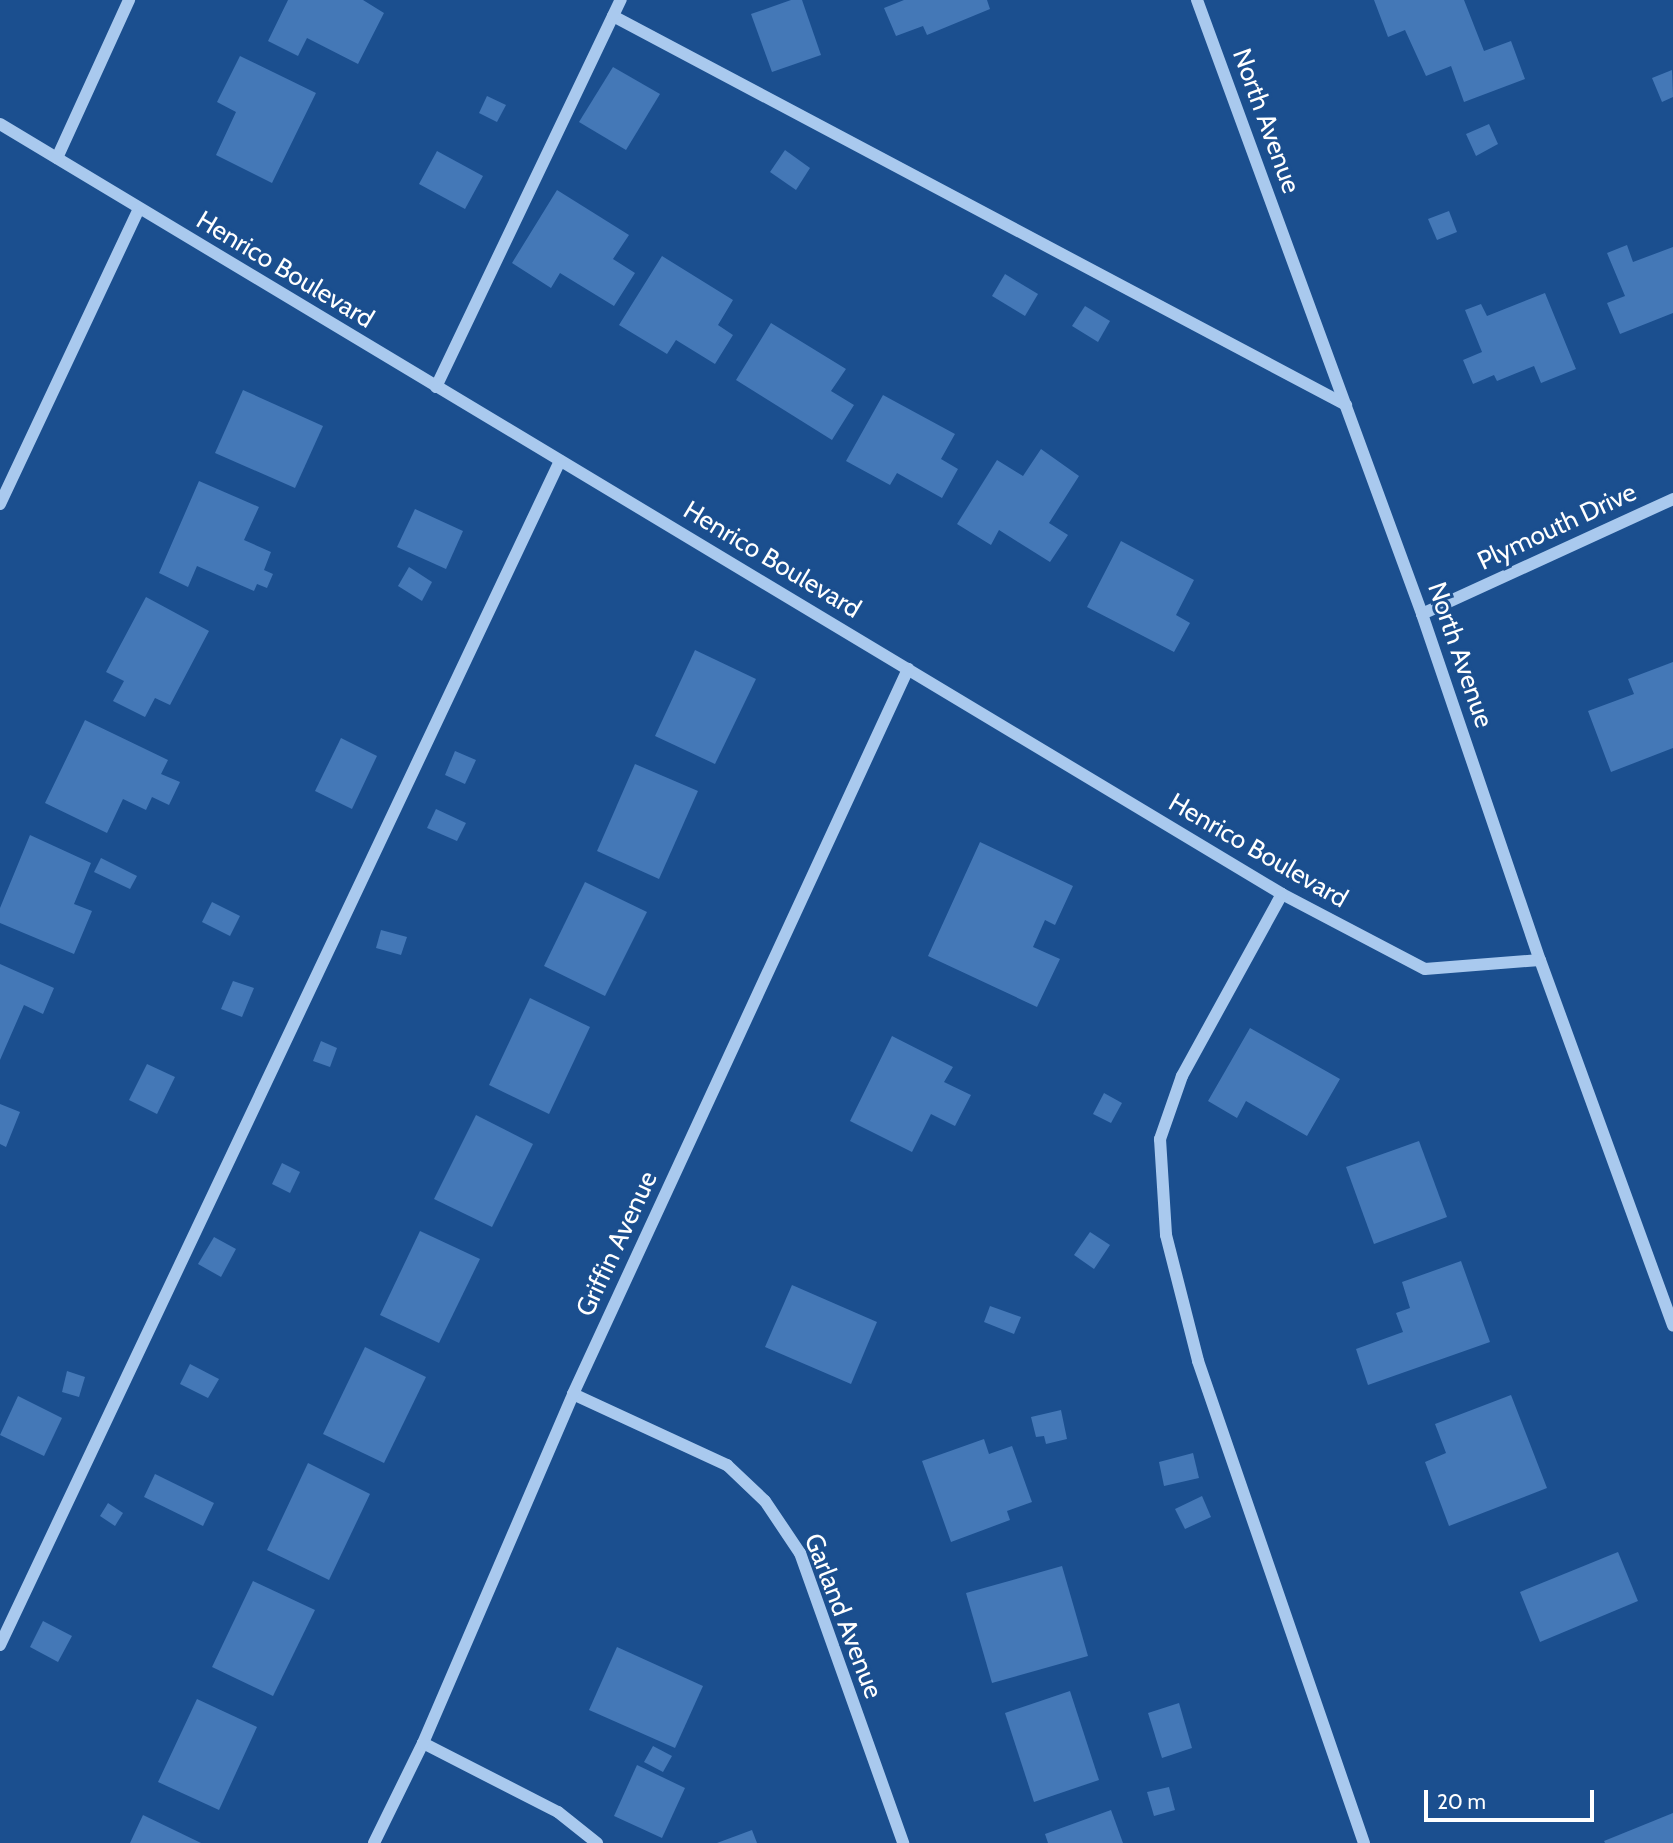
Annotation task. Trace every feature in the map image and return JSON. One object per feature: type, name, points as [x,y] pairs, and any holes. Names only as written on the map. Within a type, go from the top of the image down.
[{"type":"street","points":[[57,158],[129,0]]},
{"type":"street","points":[[436,387],[621,0]]},
{"type":"street","name":"North Avenue","points":[[1197,0],[1422,614],[1540,960],[1673,1326]]},
{"type":"street","points":[[613,16],[1346,405]]},
{"type":"street","name":"Henrico Boulevard","points":[[0,124],[1282,894],[1425,969],[1540,960]]},
{"type":"street","points":[[0,504],[139,208]]},
{"type":"street","points":[[0,1645],[560,461]]},
{"type":"street","name":"Plymouth Drive","points":[[1422,614],[1673,499]]},
{"type":"street","name":"Griffin Avenue","points":[[374,1843],[423,1743],[573,1394],[908,668]]},
{"type":"street","points":[[1282,894],[1182,1076],[1160,1139],[1166,1235],[1198,1361],[1364,1843]]},
{"type":"street","name":"Garland Avenue","points":[[573,1394],[727,1465],[765,1501],[800,1553],[903,1843]]},
{"type":"street","points":[[423,1743],[558,1812],[597,1843]]},
{"type":"building","points":[[288,0],[363,0],[384,13],[358,64],[307,38],[298,56],[268,41]]},
{"type":"building","points":[[791,0],[802,0],[821,55],[772,72],[751,14]]},
{"type":"building","points":[[904,0],[987,0],[990,9],[927,35],[923,26],[896,36],[884,8]]},
{"type":"building","points":[[1374,0],[1464,0],[1484,51],[1511,41],[1525,79],[1464,102],[1451,66],[1426,76],[1405,30],[1388,37]]},
{"type":"building","points":[[240,56],[316,93],[272,183],[216,155],[236,112],[217,102]]},
{"type":"building","points":[[613,67],[660,94],[626,150],[579,122]]},
{"type":"building","points":[[1672,70],[1673,97],[1662,102],[1652,78]]},
{"type":"building","points":[[487,96],[506,105],[497,122],[479,113]]},
{"type":"building","points":[[1489,124],[1498,144],[1476,156],[1466,134]]},
{"type":"building","points":[[785,150],[810,168],[796,190],[770,172]]},
{"type":"building","points":[[437,151],[483,176],[465,209],[419,184]]},
{"type":"building","points":[[557,190],[629,235],[613,259],[635,273],[614,306],[560,273],[551,288],[512,263]]},
{"type":"building","points":[[1449,211],[1457,232],[1437,240],[1428,219]]},
{"type":"building","points":[[1627,245],[1633,262],[1673,247],[1673,313],[1620,334],[1607,303],[1625,296],[1607,253]]},
{"type":"building","points":[[662,256],[733,300],[718,325],[733,335],[715,364],[676,340],[667,354],[619,325]]},
{"type":"building","points":[[1005,274],[1038,294],[1025,316],[992,296]]},
{"type":"building","points":[[1545,293],[1576,369],[1541,383],[1534,366],[1497,381],[1494,375],[1473,384],[1463,360],[1482,352],[1465,310],[1481,304],[1487,316]]},
{"type":"building","points":[[1085,306],[1110,321],[1098,342],[1072,326]]},
{"type":"building","points":[[771,323],[846,369],[831,391],[854,405],[832,440],[736,380]]},
{"type":"building","points":[[243,390],[323,426],[295,488],[215,453]]},
{"type":"building","points":[[883,395],[955,434],[941,459],[958,469],[942,498],[897,473],[890,485],[846,461]]},
{"type":"building","points":[[1041,449],[1079,476],[1049,523],[1068,535],[1050,562],[999,530],[991,545],[957,524],[997,460],[1023,476]]},
{"type":"building","points":[[199,481],[259,507],[244,540],[271,552],[264,570],[273,574],[267,588],[257,584],[254,591],[197,566],[188,587],[159,573]]},
{"type":"building","points":[[415,509],[463,531],[446,569],[397,547]]},
{"type":"building","points":[[1121,541],[1194,580],[1176,615],[1190,623],[1174,652],[1087,607]]},
{"type":"building","points":[[409,567],[432,582],[422,601],[398,586]]},
{"type":"building","points":[[146,597],[209,631],[170,705],[155,698],[145,717],[113,701],[124,681],[106,672]]},
{"type":"building","points":[[695,650],[756,679],[715,764],[655,736]]},
{"type":"building","points":[[1673,662],[1673,748],[1611,772],[1588,711],[1634,694],[1628,679]]},
{"type":"building","points":[[85,720],[168,760],[161,774],[180,782],[169,805],[152,797],[146,810],[123,799],[107,833],[45,803]]},
{"type":"building","points":[[341,738],[377,756],[352,809],[315,791]]},
{"type":"building","points":[[455,751],[476,760],[465,784],[445,775]]},
{"type":"building","points":[[635,764],[698,791],[659,879],[597,851]]},
{"type":"building","points":[[436,809],[466,823],[457,841],[427,828]]},
{"type":"building","points":[[30,835],[91,863],[74,904],[92,911],[74,954],[0,923],[0,908]]},
{"type":"building","points":[[980,842],[1073,886],[1055,925],[1045,920],[1033,947],[1060,959],[1037,1007],[928,956]]},
{"type":"building","points":[[101,858],[137,876],[130,889],[94,872]]},
{"type":"building","points":[[585,882],[647,912],[605,996],[544,966]]},
{"type":"building","points":[[212,902],[240,916],[230,936],[202,922]]},
{"type":"building","points":[[381,930],[407,937],[401,955],[376,948]]},
{"type":"building","points":[[0,964],[54,988],[43,1014],[24,1005],[0,1060]]},
{"type":"building","points":[[233,981],[254,988],[242,1017],[221,1009]]},
{"type":"building","points":[[530,998],[590,1027],[549,1114],[489,1085]]},
{"type":"building","points":[[1250,1028],[1340,1079],[1307,1136],[1246,1101],[1237,1118],[1208,1101]]},
{"type":"building","points":[[892,1036],[953,1067],[944,1082],[971,1095],[955,1126],[931,1114],[912,1152],[850,1121]]},
{"type":"building","points":[[321,1041],[337,1048],[330,1067],[313,1061]]},
{"type":"building","points":[[147,1064],[175,1077],[157,1114],[129,1100]]},
{"type":"building","points":[[1104,1093],[1122,1103],[1111,1123],[1093,1114]]},
{"type":"building","points":[[0,1104],[20,1112],[6,1147],[0,1144]]},
{"type":"building","points":[[476,1115],[533,1144],[492,1227],[434,1199]]},
{"type":"building","points":[[1419,1141],[1447,1217],[1374,1244],[1346,1167]]},
{"type":"building","points":[[282,1163],[300,1172],[290,1193],[272,1184]]},
{"type":"building","points":[[420,1231],[480,1259],[439,1343],[380,1315]]},
{"type":"building","points":[[1090,1232],[1110,1245],[1094,1269],[1074,1255]]},
{"type":"building","points":[[214,1237],[236,1249],[221,1277],[198,1264]]},
{"type":"building","points":[[1461,1261],[1490,1342],[1368,1385],[1356,1349],[1403,1332],[1396,1313],[1410,1308],[1402,1282]]},
{"type":"building","points":[[792,1285],[877,1322],[851,1384],[765,1347]]},
{"type":"building","points":[[990,1306],[1021,1317],[1014,1334],[984,1322]]},
{"type":"building","points":[[365,1347],[426,1377],[384,1463],[323,1434]]},
{"type":"building","points":[[190,1364],[219,1379],[208,1398],[180,1384]]},
{"type":"building","points":[[67,1371],[85,1377],[79,1397],[62,1392]]},
{"type":"building","points":[[1511,1395],[1547,1488],[1449,1526],[1425,1462],[1446,1453],[1435,1424]]},
{"type":"building","points":[[18,1396],[62,1418],[44,1456],[0,1435]]},
{"type":"building","points":[[1061,1410],[1067,1439],[1046,1444],[1044,1436],[1036,1437],[1031,1417]]},
{"type":"building","points":[[984,1439],[989,1454],[1012,1446],[1032,1502],[1007,1511],[1010,1520],[951,1542],[922,1461]]},
{"type":"building","points":[[1193,1453],[1199,1478],[1164,1486],[1159,1462]]},
{"type":"building","points":[[308,1463],[370,1494],[329,1580],[267,1550]]},
{"type":"building","points":[[155,1474],[214,1503],[203,1526],[144,1497]]},
{"type":"building","points":[[1202,1496],[1211,1517],[1185,1529],[1175,1509]]},
{"type":"building","points":[[108,1503],[123,1513],[115,1526],[100,1516]]},
{"type":"building","points":[[1618,1552],[1638,1601],[1540,1642],[1520,1592]]},
{"type":"building","points":[[1062,1566],[1088,1656],[992,1683],[966,1593]]},
{"type":"building","points":[[253,1581],[315,1610],[273,1696],[212,1667]]},
{"type":"building","points":[[43,1621],[72,1636],[58,1662],[30,1647]]},
{"type":"building","points":[[617,1647],[703,1686],[675,1748],[589,1710]]},
{"type":"building","points":[[1070,1691],[1099,1780],[1034,1802],[1005,1713]]},
{"type":"building","points":[[197,1699],[257,1727],[219,1810],[158,1782]]},
{"type":"building","points":[[1179,1703],[1192,1748],[1162,1758],[1148,1713]]},
{"type":"building","points":[[653,1746],[672,1756],[663,1772],[644,1762]]},
{"type":"building","points":[[637,1765],[685,1788],[662,1838],[614,1816]]},
{"type":"building","points":[[1169,1787],[1175,1810],[1154,1816],[1147,1792]]},
{"type":"building","points":[[1111,1810],[1123,1843],[1048,1843],[1045,1834]]},
{"type":"building","points":[[1673,1813],[1673,1843],[1604,1841]]},
{"type":"building","points":[[143,1815],[201,1843],[130,1843]]},
{"type":"building","points":[[752,1830],[757,1843],[717,1843]]}]
